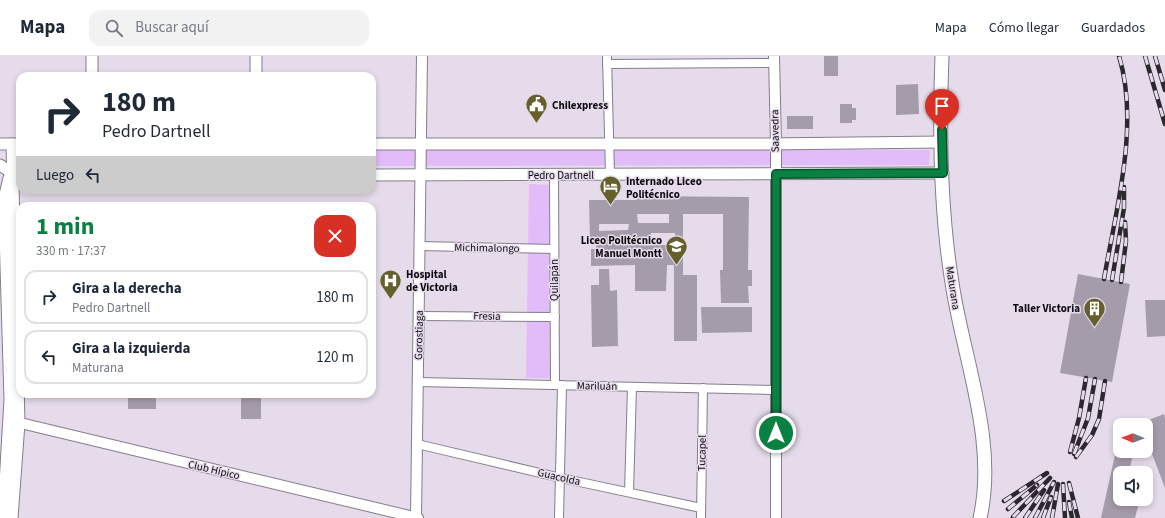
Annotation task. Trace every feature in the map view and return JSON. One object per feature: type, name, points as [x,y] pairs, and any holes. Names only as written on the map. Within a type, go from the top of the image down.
[{"type":"highway","name":"Maturana","points":[[942,56],[942,142],[947,239],[952,282],[983,437],[986,464],[985,488],[980,518]]},
{"type":"main road","points":[[92,56],[92,72]]},
{"type":"main road","points":[[256,56],[256,72]]},
{"type":"main road","points":[[376,144],[776,144],[942,142]]},
{"type":"main road","points":[[0,144],[16,144],[16,173],[12,199],[14,422],[12,518]]},
{"type":"main road","points":[[0,164],[16,173]]},
{"type":"main road","points":[[3,518],[14,422],[4,199],[6,185],[16,173]]},
{"type":"main road","name":"Pedro Dartnell","points":[[376,175],[943,173]]},
{"type":"main road","points":[[12,199],[16,192]]},
{"type":"street","name":"Gorostiaga","points":[[417,518],[422,56]]},
{"type":"street","points":[[610,175],[607,60],[774,60]]},
{"type":"street","name":"Saavedra","points":[[774,60],[776,144],[776,518]]},
{"type":"street","name":"Quilapán","points":[[554,174],[554,317],[561,478],[559,518]]},
{"type":"street","name":"Michimalongo","points":[[420,246],[554,249]]},
{"type":"street","name":"Fresia","points":[[419,316],[554,317]]},
{"type":"street","name":"Mariluán","points":[[418,382],[776,390]]},
{"type":"street","points":[[629,492],[632,387]]},
{"type":"street","name":"Tucapel","points":[[701,518],[703,388]]},
{"type":"street","name":"Club Hípico","points":[[14,422],[417,518]]},
{"type":"street","name":"Guacolda","points":[[417,444],[561,478],[701,508]]},
{"type":"shaded area","points":[[376,149],[930,150],[929,165],[376,166]]},
{"type":"shaded area","points":[[529,184],[549,185],[550,378],[526,378]]},
{"type":"building","points":[[824,56],[838,56],[838,76],[824,76]]},
{"type":"building","points":[[918,84],[919,114],[896,115],[896,85]]},
{"type":"building","points":[[840,104],[852,104],[852,108],[856,108],[856,120],[852,120],[852,123],[840,123]]},
{"type":"building","points":[[787,116],[813,116],[813,129],[787,129]]},
{"type":"building","points":[[637,196],[749,197],[748,270],[752,270],[752,286],[748,286],[749,303],[721,303],[720,270],[723,270],[723,214],[683,214],[683,275],[697,275],[697,341],[674,341],[674,265],[667,265],[666,291],[635,291],[635,265],[591,266],[591,249],[596,249],[596,239],[590,239],[589,200],[637,200]],"holes":[[[637,214],[669,214],[669,223],[638,223]],[[599,224],[629,224],[628,230],[599,231]],[[651,233],[675,233],[675,245],[637,245],[637,241],[651,241]]]},
{"type":"building","points":[[599,269],[609,269],[610,291],[617,290],[618,346],[592,347],[591,285],[599,285]]},
{"type":"building","name":"Taller Victoria","points":[[1078,274],[1130,284],[1112,382],[1060,373]]},
{"type":"building","points":[[1145,300],[1165,300],[1165,336],[1147,337]]},
{"type":"building","points":[[701,307],[752,307],[752,332],[702,333]]},
{"type":"building","points":[[128,398],[156,398],[156,409],[128,409]]},
{"type":"building","points":[[241,398],[261,398],[261,419],[241,419]]},
{"type":"building","points":[[1164,414],[1165,418],[1165,488],[1153,456],[1153,418]]},
{"type":"building","points":[[1114,458],[1132,458],[1130,466],[1113,466],[1113,506],[1138,506],[1135,518],[1101,518]]},
{"type":"railway","points":[[1104,279],[1120,196],[1127,138],[1125,83],[1119,56]]},
{"type":"railway","points":[[1145,56],[1165,124]]},
{"type":"railway","points":[[1155,56],[1165,90]]},
{"type":"railway","points":[[1112,280],[1124,208],[1124,187]]},
{"type":"railway","points":[[1121,282],[1126,241],[1125,222]]},
{"type":"railway","points":[[1070,452],[1079,418],[1086,378]]},
{"type":"railway","points":[[1074,454],[1088,418],[1095,379]]},
{"type":"railway","points":[[1076,457],[1092,435],[1099,419],[1105,381]]},
{"type":"railway","points":[[1004,501],[1047,473]]},
{"type":"railway","points":[[1013,517],[1050,478]]},
{"type":"railway","points":[[1035,518],[1054,482]]},
{"type":"railway","points":[[1069,483],[1078,518]]},
{"type":"railway","points":[[1052,518],[1058,484]]},
{"type":"railway","points":[[1063,484],[1065,518]]},
{"type":"railway","points":[[1008,509],[1037,485]]},
{"type":"railway","points":[[1025,518],[1044,490]]},
{"type":"railway","points":[[1043,518],[1051,497]]},
{"type":"railway","points":[[1069,502],[1072,518]]},
{"type":"place","name":"Chilexpress","points":[[537,124]]},
{"type":"place","name":"Internado Liceo Politécnico","points":[[611,206]]},
{"type":"place","name":"Liceo Politécnico Manuel Montt","points":[[677,266]]},
{"type":"place","name":"Hospital de Victoria","points":[[391,300]]},
{"type":"place","name":"Taller Victoria","points":[[1095,328]]},
{"type":"route","points":[[776,433],[776,174],[943,173],[942,130]]}]
